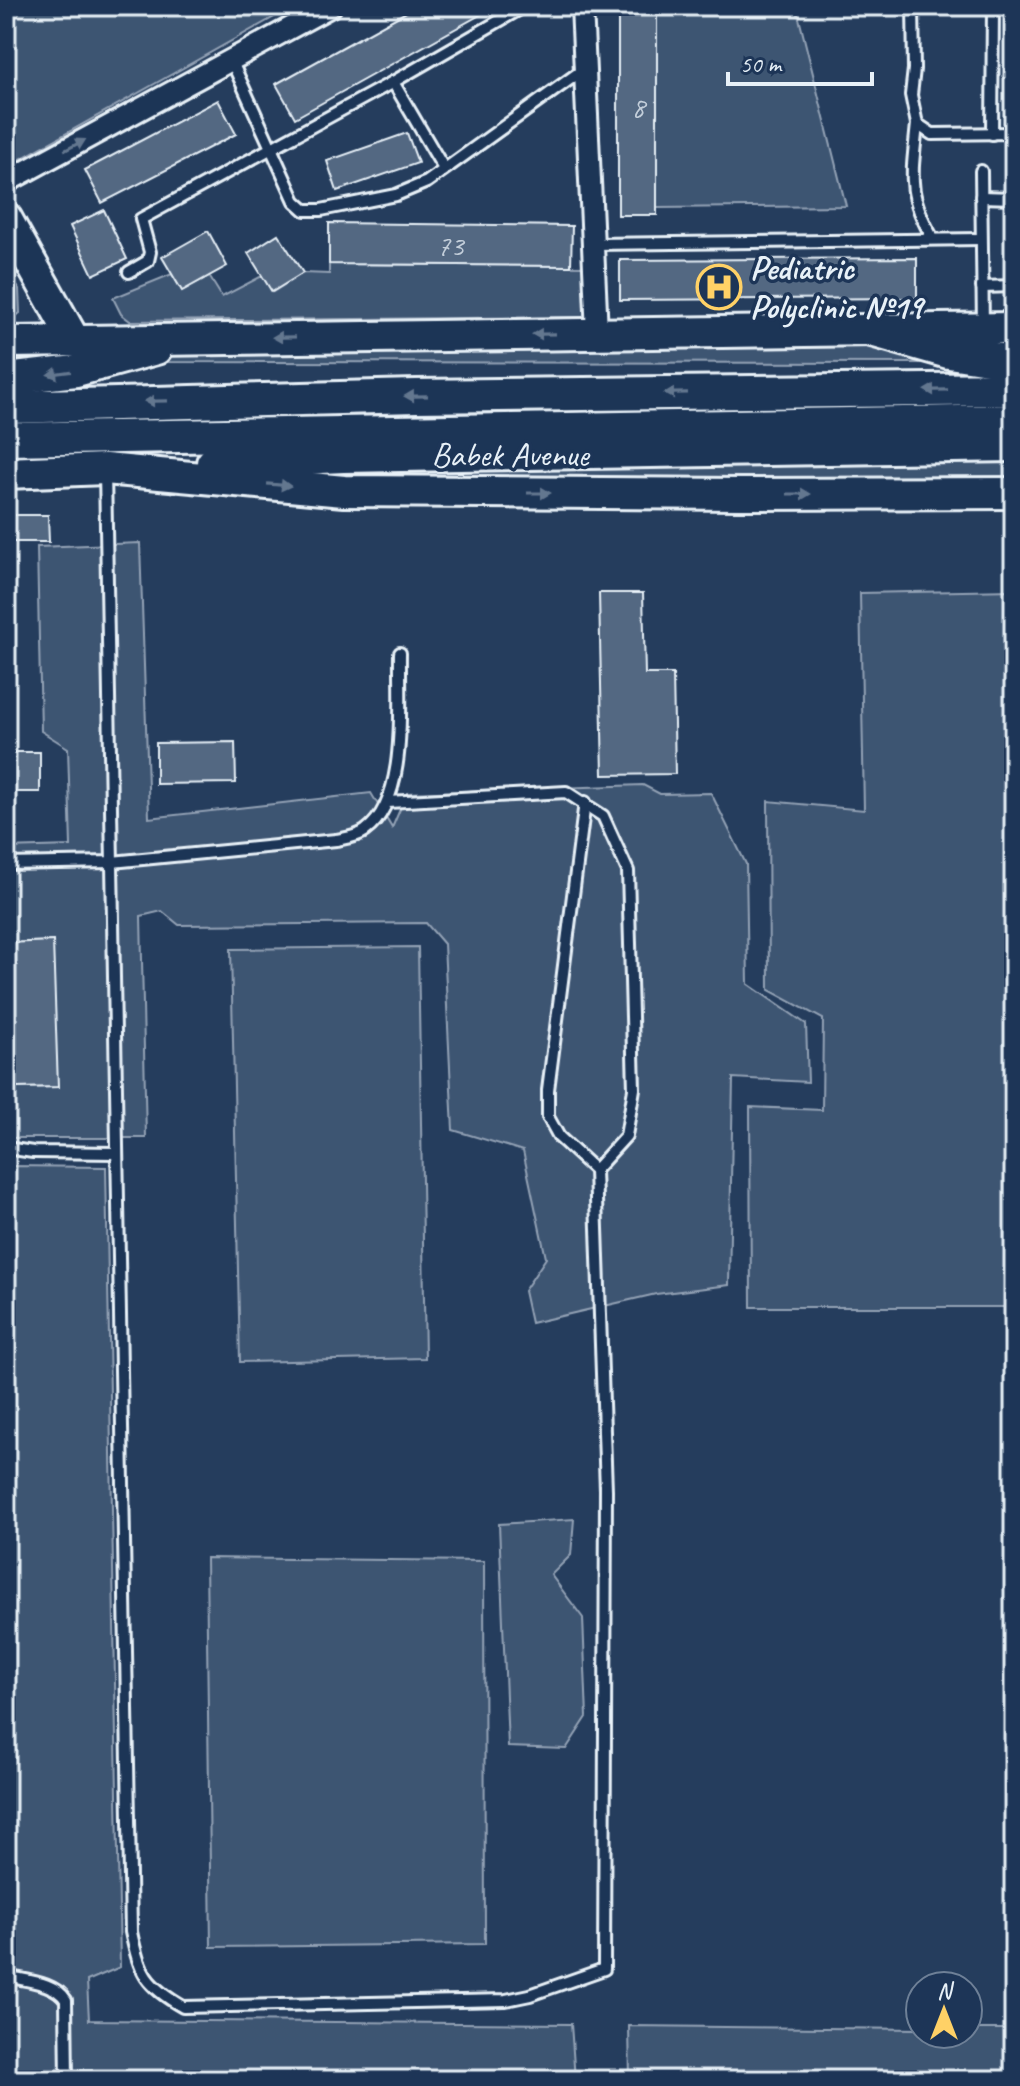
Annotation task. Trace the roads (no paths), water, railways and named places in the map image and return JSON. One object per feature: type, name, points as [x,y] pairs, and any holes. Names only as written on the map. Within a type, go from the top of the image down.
[{"type":"main road","points":[[6,218],[74,340]]},
{"type":"main road","points":[[6,342],[1014,328]]},
{"type":"main road","points":[[872,330],[949,352],[1014,362]]},
{"type":"main road","points":[[6,379],[76,371],[188,338]]},
{"type":"main road","name":"Babek Avenue","points":[[6,407],[400,396],[1014,389]]},
{"type":"main road","name":"Babek Avenue","points":[[6,439],[1014,421]]},
{"type":"main road","points":[[105,469],[343,457],[1014,446]]},
{"type":"main road","name":"Babek Avenue","points":[[6,470],[105,469],[344,491],[1014,493]]},
{"type":"street","points":[[6,182],[331,6]]},
{"type":"street","points":[[582,6],[597,333]]},
{"type":"lane","points":[[129,272],[148,261],[150,252],[141,219],[393,82],[525,6]]},
{"type":"lane","points":[[913,6],[914,69],[911,95],[917,124],[911,182],[917,211],[933,239]]},
{"type":"lane","points":[[992,134],[993,6]]},
{"type":"lane","points":[[232,62],[295,201],[305,210],[321,210],[396,195],[427,182],[585,68]]},
{"type":"lane","points":[[393,82],[444,169]]},
{"type":"lane","points":[[917,124],[932,134],[1014,133]]},
{"type":"lane","points":[[981,171],[983,328]]},
{"type":"lane","points":[[981,197],[1014,198]]},
{"type":"lane","points":[[594,244],[981,239]]},
{"type":"lane","points":[[982,287],[1014,286]]},
{"type":"lane","points":[[105,469],[131,1932],[137,1962],[156,1992],[183,2007],[506,2000],[530,1995],[604,1969],[606,1490],[595,1170],[626,1136],[634,1089],[628,871],[603,816],[566,792],[388,802]]},
{"type":"lane","points":[[6,864],[112,862],[336,840],[362,833],[373,824],[388,802],[397,771],[400,653]]},
{"type":"lane","points":[[585,802],[548,1090],[548,1117],[559,1137],[595,1170]]},
{"type":"lane","points":[[6,1148],[33,1152],[117,1153]]},
{"type":"lane","points":[[6,1976],[61,1991],[66,2000],[67,2080]]},
{"type":"place","name":"Pediatric Polyclinic №19","points":[[719,287]]}]
